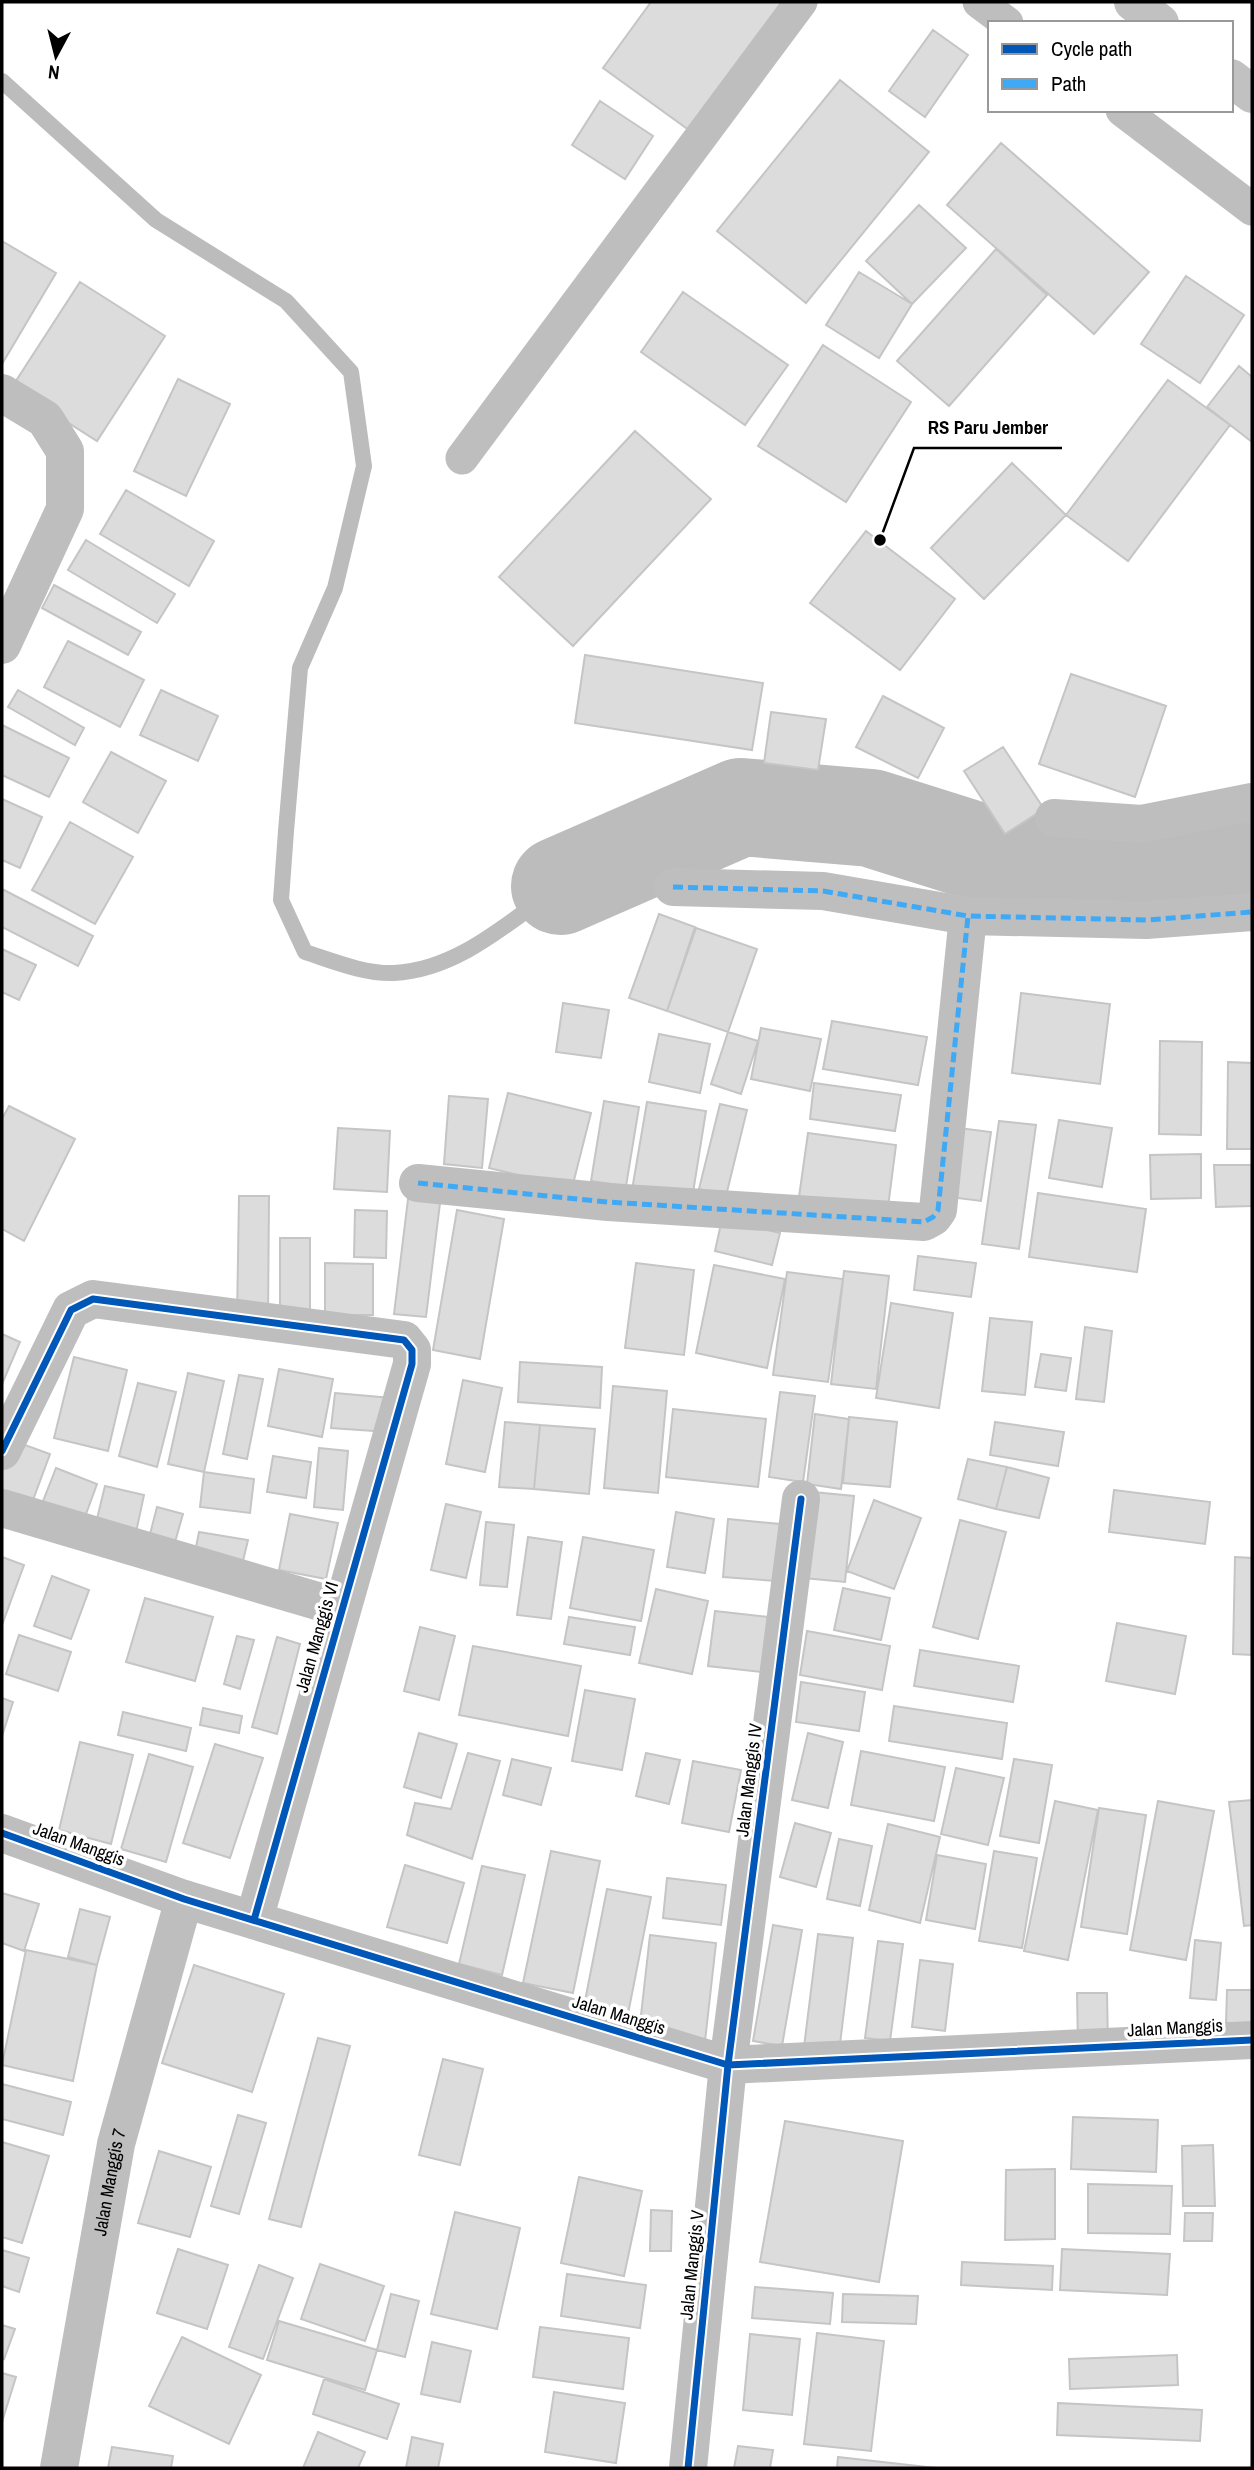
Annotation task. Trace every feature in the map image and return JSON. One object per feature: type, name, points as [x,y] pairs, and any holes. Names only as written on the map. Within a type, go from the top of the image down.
[{"type":"main road","points":[[1133,2],[1157,21]]},
{"type":"main road","points":[[1233,80],[1252,94]]},
{"type":"street","points":[[2,393],[45,419],[65,451],[65,509],[2,645]]},
{"type":"street","points":[[1054,818],[1142,824],[1252,802]]},
{"type":"street","points":[[673,887],[823,891],[968,916],[1146,920],[1252,912]]},
{"type":"street","points":[[418,1183],[608,1202],[924,1222],[933,1217],[937,1210],[968,916]]},
{"type":"street","name":"Jalan Manggis VI","points":[[2,1451],[71,1310],[93,1299],[404,1340],[412,1350],[412,1364],[254,1920]]},
{"type":"street","name":"Jalan Manggis IV","points":[[728,2065],[801,1499]]},
{"type":"street","points":[[2,1508],[341,1608]]},
{"type":"street","name":"Jalan Manggis","points":[[2,1833],[184,1899],[728,2065],[1252,2040]]},
{"type":"street","name":"Jalan Manggis 7","points":[[59,2468],[116,2144],[184,1899]]},
{"type":"street","name":"Jalan Manggis V","points":[[688,2468],[728,2065]]},
{"type":"lane","points":[[462,458],[801,2]]},
{"type":"lane","points":[[979,2],[1004,21]]},
{"type":"lane","points":[[1125,112],[1252,209]]},
{"type":"building","points":[[651,2],[784,2],[689,130],[603,68]]},
{"type":"building","points":[[933,30],[968,55],[925,117],[889,91]]},
{"type":"building","points":[[840,80],[929,152],[806,303],[717,231]]},
{"type":"building","points":[[600,101],[653,136],[625,179],[572,145]]},
{"type":"building","points":[[1001,143],[1149,272],[1094,334],[947,205]]},
{"type":"building","points":[[919,205],[966,248],[912,304],[866,261]]},
{"type":"building","points":[[2,241],[56,273],[2,364]]},
{"type":"building","points":[[996,249],[1047,295],[949,406],[897,361]]},
{"type":"building","points":[[859,272],[912,304],[879,358],[826,325]]},
{"type":"building","points":[[1186,276],[1244,315],[1200,383],[1141,344]]},
{"type":"building","points":[[80,282],[165,336],[97,441],[12,387]]},
{"type":"building","points":[[683,292],[788,365],[745,425],[641,352]]},
{"type":"building","points":[[823,345],[911,402],[846,502],[758,446]]},
{"type":"building","points":[[1239,366],[1252,377],[1252,442],[1207,407]]},
{"type":"building","points":[[178,379],[230,404],[186,496],[134,471]]},
{"type":"building","points":[[1168,380],[1230,425],[1128,561],[1066,515]]},
{"type":"building","points":[[635,431],[711,499],[573,646],[499,577]]},
{"type":"building","points":[[1012,463],[1066,515],[984,599],[931,548]]},
{"type":"building","points":[[126,490],[214,541],[189,586],[100,534]]},
{"type":"building","points":[[866,531],[955,599],[900,670],[810,603]]},
{"type":"building","points":[[86,540],[175,594],[157,623],[68,570]]},
{"type":"building","points":[[54,585],[141,632],[128,655],[42,608]]},
{"type":"building","points":[[68,641],[144,680],[120,727],[44,687]]},
{"type":"building","points":[[585,655],[763,683],[752,750],[575,723]]},
{"type":"building","points":[[1071,674],[1166,706],[1135,797],[1039,764]]},
{"type":"building","points":[[18,690],[84,728],[75,745],[8,707]]},
{"type":"building","points":[[161,690],[218,716],[198,761],[140,735]]},
{"type":"building","points":[[883,696],[944,728],[918,778],[856,747]]},
{"type":"building","points":[[771,712],[826,719],[818,770],[764,763]]},
{"type":"building","points":[[2,725],[69,758],[49,797],[2,775]]},
{"type":"building","points":[[1003,747],[1044,809],[1005,834],[964,771]]},
{"type":"building","points":[[111,752],[166,781],[138,833],[83,802]]},
{"type":"building","points":[[2,799],[42,817],[20,868],[2,860]]},
{"type":"building","points":[[70,822],[133,857],[95,924],[32,890]]},
{"type":"building","points":[[2,889],[93,936],[78,966],[2,927]]},
{"type":"building","points":[[659,914],[695,927],[667,1011],[629,998]]},
{"type":"building","points":[[696,928],[757,949],[728,1032],[667,1011]]},
{"type":"building","points":[[2,949],[36,965],[19,1000],[2,992]]},
{"type":"building","points":[[1021,993],[1110,1004],[1100,1084],[1012,1073]]},
{"type":"building","points":[[563,1003],[609,1010],[601,1058],[556,1052]]},
{"type":"building","points":[[832,1021],[927,1037],[918,1085],[823,1069]]},
{"type":"building","points":[[761,1028],[821,1039],[810,1091],[751,1079]]},
{"type":"building","points":[[728,1032],[758,1041],[741,1094],[711,1084]]},
{"type":"building","points":[[659,1034],[710,1044],[700,1093],[649,1082]]},
{"type":"building","points":[[1160,1041],[1202,1042],[1201,1135],[1159,1134]]},
{"type":"building","points":[[1228,1062],[1252,1063],[1252,1149],[1227,1149]]},
{"type":"building","points":[[814,1083],[901,1095],[895,1131],[810,1119]]},
{"type":"building","points":[[508,1093],[591,1113],[572,1188],[489,1168]]},
{"type":"building","points":[[449,1096],[488,1099],[482,1168],[444,1164]]},
{"type":"building","points":[[604,1101],[639,1107],[626,1186],[591,1181]]},
{"type":"building","points":[[647,1102],[706,1111],[692,1199],[632,1190]]},
{"type":"building","points":[[720,1104],[747,1110],[726,1196],[699,1189]]},
{"type":"building","points":[[9,1106],[75,1139],[24,1241],[2,1229],[2,1119]]},
{"type":"building","points":[[1059,1120],[1112,1128],[1102,1187],[1049,1178]]},
{"type":"building","points":[[999,1121],[1036,1125],[1019,1249],[982,1244]]},
{"type":"building","points":[[338,1128],[390,1131],[387,1192],[334,1189]]},
{"type":"building","points":[[959,1128],[991,1132],[981,1201],[949,1197]]},
{"type":"building","points":[[808,1133],[896,1145],[887,1215],[798,1204]]},
{"type":"building","points":[[1201,1154],[1201,1198],[1151,1199],[1150,1155]]},
{"type":"building","points":[[1214,1165],[1252,1165],[1252,1206],[1216,1207]]},
{"type":"building","points":[[1038,1193],[1146,1209],[1137,1272],[1029,1257]]},
{"type":"building","points":[[239,1196],[269,1196],[268,1319],[237,1319]]},
{"type":"building","points":[[408,1199],[440,1203],[426,1317],[394,1314]]},
{"type":"building","points":[[355,1210],[387,1211],[386,1258],[354,1257]]},
{"type":"building","points":[[457,1210],[504,1219],[480,1359],[433,1350]]},
{"type":"building","points":[[722,1219],[780,1233],[772,1265],[715,1251]]},
{"type":"building","points":[[280,1238],[310,1238],[310,1313],[280,1313]]},
{"type":"building","points":[[918,1256],[976,1263],[971,1297],[914,1290]]},
{"type":"building","points":[[325,1263],[373,1264],[373,1315],[325,1315]]},
{"type":"building","points":[[636,1263],[694,1270],[684,1355],[625,1348]]},
{"type":"building","points":[[714,1265],[785,1279],[767,1368],[696,1353]]},
{"type":"building","points":[[844,1271],[889,1276],[876,1389],[831,1384]]},
{"type":"building","points":[[787,1272],[843,1279],[828,1382],[773,1375]]},
{"type":"building","points":[[891,1303],[953,1313],[939,1408],[876,1398]]},
{"type":"building","points":[[990,1318],[1032,1322],[1025,1395],[982,1391]]},
{"type":"building","points":[[1085,1327],[1112,1331],[1104,1402],[1076,1399]]},
{"type":"building","points":[[2,1334],[20,1342],[2,1384]]},
{"type":"building","points":[[1041,1354],[1071,1358],[1066,1391],[1035,1387]]},
{"type":"building","points":[[74,1357],[127,1370],[108,1451],[54,1438]]},
{"type":"building","points":[[520,1362],[602,1367],[600,1408],[518,1402]]},
{"type":"building","points":[[279,1369],[333,1379],[322,1437],[268,1426]]},
{"type":"building","points":[[188,1373],[224,1381],[204,1472],[168,1464]]},
{"type":"building","points":[[239,1375],[263,1379],[247,1459],[223,1454]]},
{"type":"building","points":[[463,1380],[502,1388],[485,1472],[446,1464]]},
{"type":"building","points":[[138,1383],[176,1392],[157,1467],[119,1456]]},
{"type":"building","points":[[613,1386],[667,1391],[658,1493],[604,1488]]},
{"type":"building","points":[[780,1392],[815,1396],[803,1482],[769,1477]]},
{"type":"building","points":[[335,1393],[391,1398],[388,1432],[331,1428]]},
{"type":"building","points":[[673,1409],[766,1419],[758,1487],[666,1477]]},
{"type":"building","points":[[815,1414],[849,1419],[841,1489],[807,1484]]},
{"type":"building","points":[[849,1417],[897,1422],[890,1487],[843,1483]]},
{"type":"building","points":[[505,1422],[540,1425],[534,1489],[499,1487]]},
{"type":"building","points":[[995,1422],[1064,1432],[1058,1466],[990,1455]]},
{"type":"building","points":[[540,1425],[595,1429],[589,1494],[534,1489]]},
{"type":"building","points":[[11,1440],[50,1454],[30,1508],[2,1498],[2,1465]]},
{"type":"building","points":[[319,1448],[348,1451],[343,1510],[314,1507]]},
{"type":"building","points":[[273,1456],[311,1462],[306,1498],[267,1492]]},
{"type":"building","points":[[968,1459],[1007,1467],[996,1509],[958,1499]]},
{"type":"building","points":[[1007,1467],[1049,1478],[1039,1518],[996,1509]]},
{"type":"building","points":[[56,1468],[97,1484],[82,1525],[40,1509]]},
{"type":"building","points":[[204,1472],[254,1479],[250,1513],[200,1507]]},
{"type":"building","points":[[105,1486],[144,1495],[135,1537],[95,1527]]},
{"type":"building","points":[[1114,1490],[1210,1502],[1205,1544],[1109,1532]]},
{"type":"building","points":[[813,1492],[854,1496],[845,1582],[804,1578]]},
{"type":"building","points":[[874,1500],[921,1518],[894,1589],[847,1571]]},
{"type":"building","points":[[446,1504],[481,1512],[466,1578],[431,1570]]},
{"type":"building","points":[[157,1507],[183,1514],[173,1549],[148,1542]]},
{"type":"building","points":[[676,1512],[714,1519],[705,1573],[667,1567]]},
{"type":"building","points":[[290,1514],[338,1523],[326,1579],[279,1570]]},
{"type":"building","points":[[728,1519],[780,1524],[776,1581],[723,1577]]},
{"type":"building","points":[[960,1520],[1006,1532],[978,1639],[933,1627]]},
{"type":"building","points":[[486,1522],[514,1525],[507,1587],[480,1585]]},
{"type":"building","points":[[199,1532],[248,1540],[243,1561],[195,1552]]},
{"type":"building","points":[[528,1537],[562,1542],[551,1619],[517,1615]]},
{"type":"building","points":[[583,1537],[654,1550],[641,1621],[570,1608]]},
{"type":"building","points":[[2,1557],[24,1565],[2,1625]]},
{"type":"building","points":[[1235,1557],[1252,1558],[1252,1655],[1233,1654]]},
{"type":"building","points":[[52,1576],[89,1590],[71,1639],[34,1626]]},
{"type":"building","points":[[843,1588],[890,1598],[881,1640],[834,1630]]},
{"type":"building","points":[[656,1589],[708,1601],[692,1674],[639,1663]]},
{"type":"building","points":[[145,1598],[213,1617],[195,1681],[126,1662]]},
{"type":"building","points":[[715,1611],[768,1617],[761,1672],[708,1666]]},
{"type":"building","points":[[569,1617],[635,1627],[630,1655],[564,1644]]},
{"type":"building","points":[[1117,1623],[1186,1636],[1175,1694],[1106,1681]]},
{"type":"building","points":[[420,1627],[455,1636],[439,1700],[404,1691]]},
{"type":"building","points":[[807,1631],[890,1646],[882,1690],[800,1675]]},
{"type":"building","points":[[19,1635],[71,1652],[58,1691],[6,1674]]},
{"type":"building","points":[[237,1636],[254,1640],[240,1689],[224,1684]]},
{"type":"building","points":[[277,1637],[300,1644],[277,1734],[252,1727]]},
{"type":"building","points":[[473,1646],[581,1666],[568,1736],[459,1715]]},
{"type":"building","points":[[920,1650],[1019,1666],[1013,1702],[914,1686]]},
{"type":"building","points":[[801,1682],[865,1692],[859,1731],[796,1722]]},
{"type":"building","points":[[585,1690],[635,1699],[622,1770],[572,1761]]},
{"type":"building","points":[[2,1698],[13,1702],[2,1736]]},
{"type":"building","points":[[894,1706],[1007,1723],[1002,1759],[889,1741]]},
{"type":"building","points":[[203,1708],[242,1716],[239,1733],[200,1725]]},
{"type":"building","points":[[123,1712],[191,1728],[186,1751],[118,1735]]},
{"type":"building","points":[[419,1733],[457,1744],[441,1798],[404,1787]]},
{"type":"building","points":[[808,1733],[843,1742],[828,1808],[792,1800]]},
{"type":"building","points":[[80,1742],[133,1755],[111,1844],[59,1830]]},
{"type":"building","points":[[215,1744],[263,1758],[230,1858],[183,1843]]},
{"type":"building","points":[[861,1751],[945,1767],[934,1821],[851,1805]]},
{"type":"building","points":[[468,1753],[500,1761],[472,1859],[407,1835],[415,1803],[451,1809]]},
{"type":"building","points":[[646,1753],[680,1760],[669,1804],[636,1796]]},
{"type":"building","points":[[149,1754],[193,1767],[166,1862],[121,1849]]},
{"type":"building","points":[[512,1759],[551,1768],[541,1805],[503,1795]]},
{"type":"building","points":[[1014,1759],[1052,1765],[1039,1843],[1000,1836]]},
{"type":"building","points":[[693,1761],[741,1770],[729,1832],[682,1823]]},
{"type":"building","points":[[956,1768],[1004,1778],[988,1845],[941,1834]]},
{"type":"building","points":[[1252,1800],[1252,1925],[1244,1926],[1229,1802]]},
{"type":"building","points":[[1055,1801],[1098,1810],[1068,1960],[1024,1951]]},
{"type":"building","points":[[1158,1801],[1214,1811],[1186,1960],[1130,1950]]},
{"type":"building","points":[[1099,1808],[1146,1815],[1127,1934],[1081,1927]]},
{"type":"building","points":[[795,1823],[831,1833],[816,1887],[780,1877]]},
{"type":"building","points":[[888,1824],[940,1837],[920,1923],[869,1910]]},
{"type":"building","points":[[839,1839],[872,1846],[860,1906],[827,1899]]},
{"type":"building","points":[[551,1851],[600,1861],[573,1993],[523,1983]]},
{"type":"building","points":[[994,1851],[1037,1858],[1022,1948],[979,1941]]},
{"type":"building","points":[[937,1855],[986,1864],[975,1929],[926,1920]]},
{"type":"building","points":[[405,1865],[464,1883],[447,1943],[387,1927]]},
{"type":"building","points":[[482,1866],[525,1875],[502,1975],[459,1964]]},
{"type":"building","points":[[667,1878],[726,1885],[721,1925],[663,1918]]},
{"type":"building","points":[[607,1889],[651,1897],[627,2019],[583,2011]]},
{"type":"building","points":[[2,1893],[39,1904],[24,1951],[2,1943]]},
{"type":"building","points":[[80,1909],[110,1917],[97,1965],[68,1957]]},
{"type":"building","points":[[773,1925],[802,1930],[782,2046],[753,2041]]},
{"type":"building","points":[[818,1934],[853,1938],[839,2052],[804,2047]]},
{"type":"building","points":[[650,1935],[716,1943],[704,2050],[638,2042]]},
{"type":"building","points":[[1195,1940],[1221,1943],[1216,2000],[1190,1998]]},
{"type":"building","points":[[878,1941],[903,1944],[890,2041],[865,2038]]},
{"type":"building","points":[[26,1950],[97,1965],[73,2081],[2,2065]]},
{"type":"building","points":[[920,1960],[953,1964],[945,2031],[912,2027]]},
{"type":"building","points":[[194,1965],[284,1994],[252,2092],[162,2063]]},
{"type":"building","points":[[1227,1990],[1252,1990],[1252,2023],[1226,2023]]},
{"type":"building","points":[[1077,1993],[1107,1993],[1108,2045],[1078,2045]]},
{"type":"building","points":[[318,2038],[350,2046],[301,2227],[269,2219]]},
{"type":"building","points":[[443,2059],[483,2069],[460,2165],[419,2155]]},
{"type":"building","points":[[2,2084],[71,2102],[63,2135],[2,2119]]},
{"type":"building","points":[[238,2115],[266,2123],[239,2214],[211,2206]]},
{"type":"building","points":[[1073,2117],[1158,2120],[1156,2172],[1071,2169]]},
{"type":"building","points":[[785,2121],[903,2141],[879,2282],[760,2262]]},
{"type":"building","points":[[2,2142],[49,2156],[22,2243],[2,2237]]},
{"type":"building","points":[[1213,2145],[1215,2206],[1183,2206],[1182,2146]]},
{"type":"building","points":[[159,2151],[211,2167],[190,2237],[138,2223]]},
{"type":"building","points":[[1055,2169],[1055,2239],[1005,2240],[1006,2170]]},
{"type":"building","points":[[579,2177],[642,2191],[624,2276],[561,2263]]},
{"type":"building","points":[[1088,2184],[1172,2186],[1170,2234],[1088,2233]]},
{"type":"building","points":[[651,2210],[672,2211],[671,2251],[650,2251]]},
{"type":"building","points":[[455,2212],[520,2228],[497,2329],[431,2314]]},
{"type":"building","points":[[1185,2213],[1213,2213],[1212,2241],[1184,2241]]},
{"type":"building","points":[[178,2249],[228,2265],[207,2329],[157,2313]]},
{"type":"building","points":[[1062,2249],[1170,2254],[1167,2295],[1060,2290]]},
{"type":"building","points":[[2,2250],[29,2258],[19,2292],[2,2286]]},
{"type":"building","points":[[962,2262],[1053,2266],[1052,2290],[961,2285]]},
{"type":"building","points":[[320,2264],[384,2286],[365,2341],[301,2319]]},
{"type":"building","points":[[259,2265],[293,2278],[263,2359],[229,2347]]},
{"type":"building","points":[[567,2274],[646,2285],[640,2328],[561,2316]]},
{"type":"building","points":[[755,2287],[833,2293],[830,2324],[752,2318]]},
{"type":"building","points":[[391,2294],[419,2301],[405,2357],[377,2350]]},
{"type":"building","points":[[843,2294],[918,2296],[916,2324],[842,2322]]},
{"type":"building","points":[[279,2321],[377,2350],[365,2390],[267,2360]]},
{"type":"building","points":[[2,2325],[15,2329],[4,2359],[2,2358]]},
{"type":"building","points":[[540,2327],[629,2338],[623,2389],[533,2377]]},
{"type":"building","points":[[817,2333],[884,2341],[871,2451],[804,2444]]},
{"type":"building","points":[[750,2334],[800,2339],[792,2415],[743,2410]]},
{"type":"building","points":[[182,2337],[261,2375],[229,2444],[149,2406]]},
{"type":"building","points":[[432,2342],[471,2351],[460,2402],[421,2394]]},
{"type":"building","points":[[1177,2355],[1178,2385],[1070,2389],[1069,2359]]},
{"type":"building","points":[[2,2373],[16,2377],[2,2422]]},
{"type":"building","points":[[324,2379],[399,2404],[387,2439],[313,2414]]},
{"type":"building","points":[[554,2392],[625,2403],[616,2463],[545,2452]]},
{"type":"building","points":[[1058,2403],[1202,2410],[1200,2441],[1057,2435]]},
{"type":"building","points":[[318,2432],[365,2452],[358,2468],[303,2468]]},
{"type":"building","points":[[412,2437],[443,2444],[438,2468],[406,2468]]},
{"type":"building","points":[[738,2446],[773,2450],[770,2468],[734,2468]]},
{"type":"building","points":[[112,2447],[173,2456],[171,2468],[108,2468]]},
{"type":"building","points":[[838,2457],[936,2468],[837,2468]]},
{"type":"waterway","points":[[2,81],[156,220],[286,301],[351,372],[364,466],[335,588],[300,668],[286,831],[281,900],[305,952],[383,973],[417,970],[440,963],[482,942],[560,886]]},
{"type":"waterway","points":[[560,886],[741,807],[871,818],[998,858],[1147,872],[1252,862]]},
{"type":"marked path","points":[[673,887],[823,891],[968,916],[1146,920],[1252,912]]},
{"type":"marked path","points":[[418,1183],[608,1202],[924,1222],[938,1210],[968,916]]},
{"type":"cycle path","points":[[2,1451],[71,1310],[93,1299],[404,1340],[412,1350],[412,1364],[254,1920]]},
{"type":"cycle path","points":[[688,2468],[728,2065],[801,1499]]},
{"type":"cycle path","points":[[2,1833],[184,1899],[728,2065],[1252,2040]]},
{"type":"place","name":"RS Paru Jember","points":[[880,540]]}]
